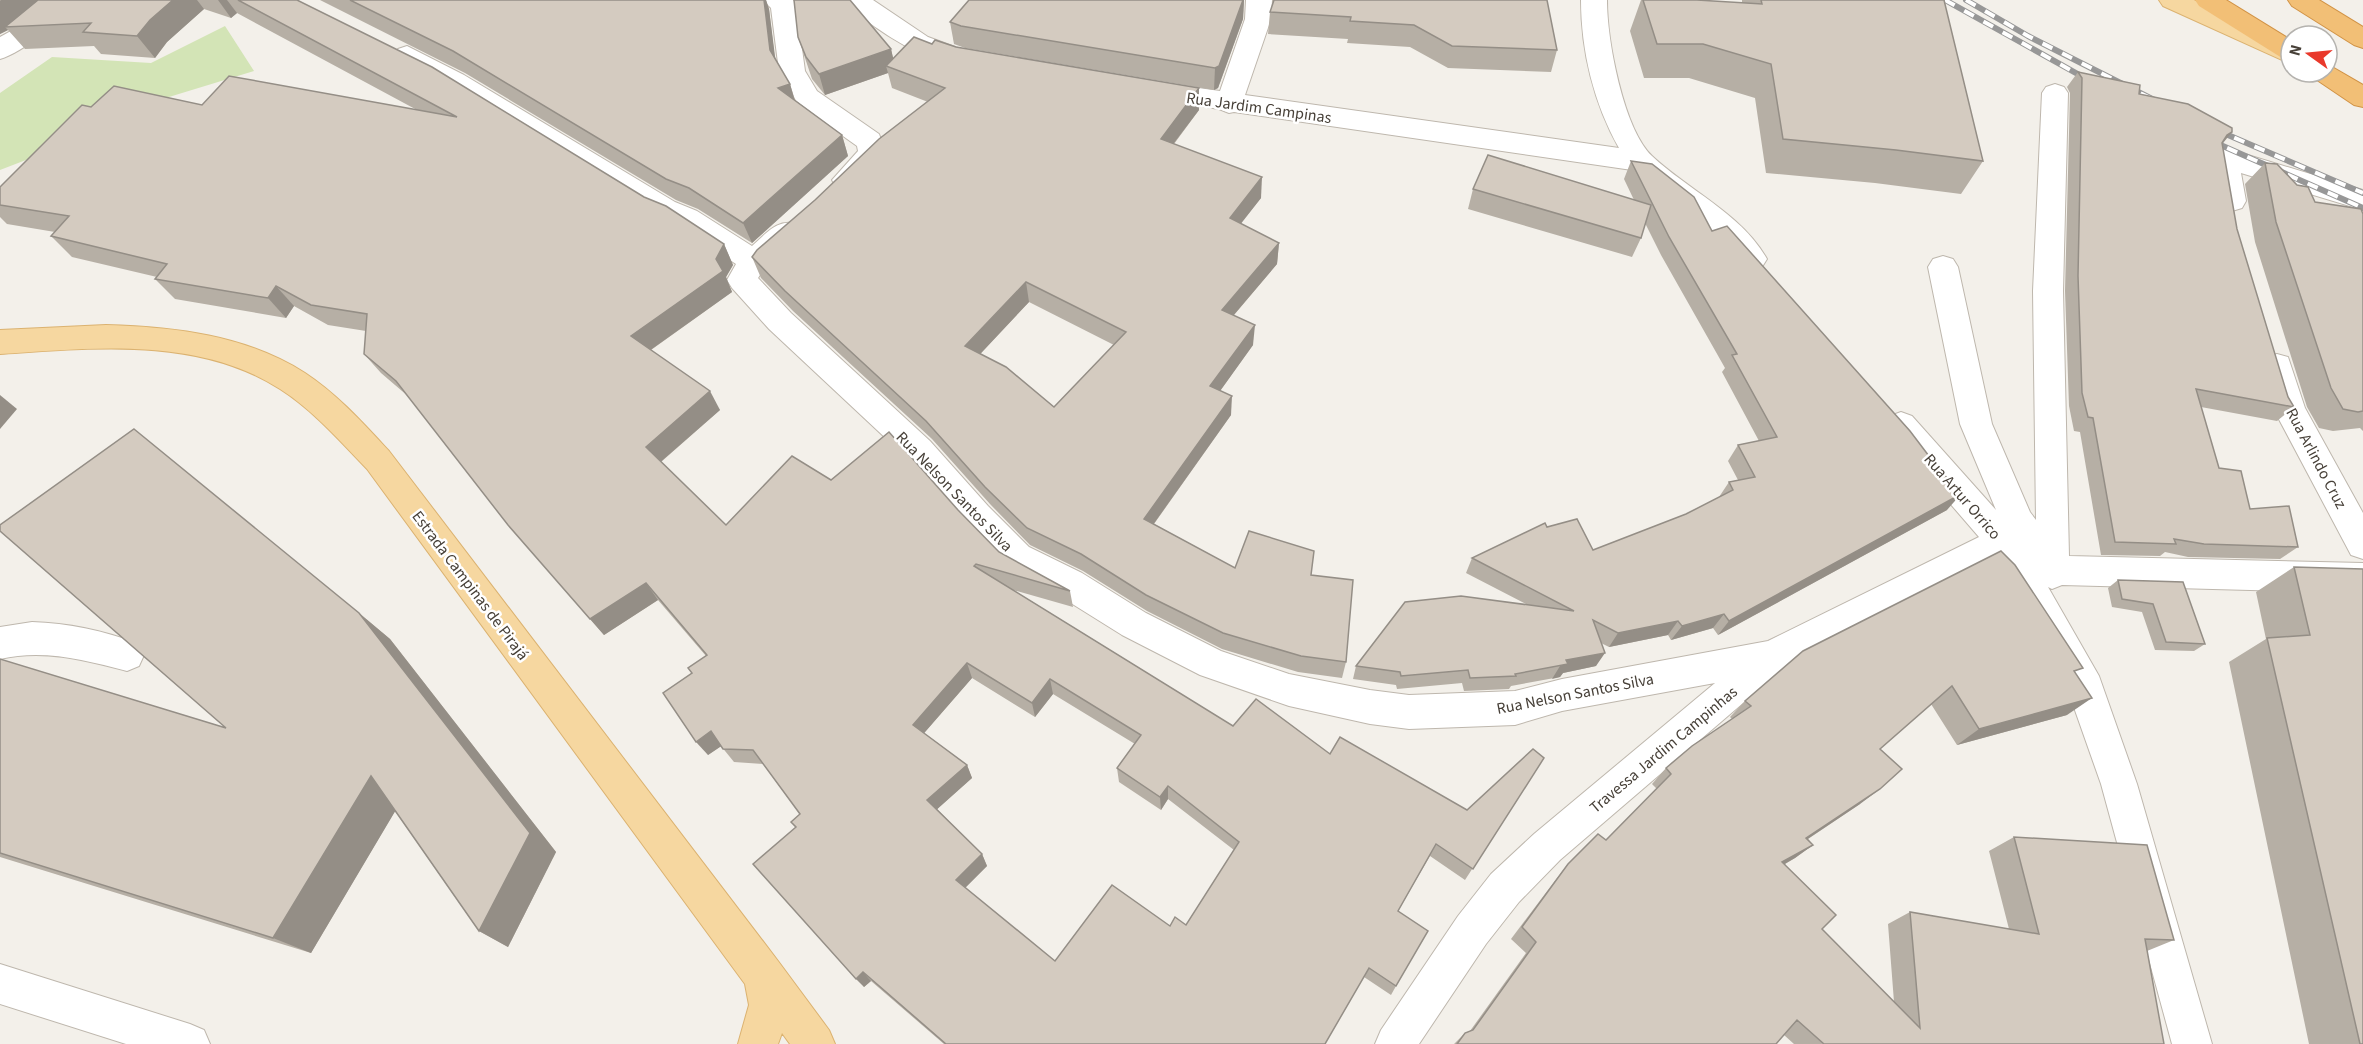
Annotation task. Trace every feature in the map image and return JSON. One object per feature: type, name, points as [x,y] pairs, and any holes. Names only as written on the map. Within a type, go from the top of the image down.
[{"type":"highway","points":[[2208,0],[2279,45]]},
{"type":"highway","points":[[2301,0],[2363,39]]},
{"type":"highway","points":[[2339,82],[2363,98]]},
{"type":"main road","points":[[2172,0],[2279,48]]},
{"type":"main road","name":"Estrada Campinas de Pirajá","points":[[0,342],[130,336],[210,347],[243,357],[279,373],[329,410],[378,460],[815,1044]]},
{"type":"main road","points":[[758,1044],[769,1005],[764,975]]},
{"type":"street","points":[[5,41],[29,32],[62,0]]},
{"type":"street","points":[[776,0],[783,4],[792,71],[807,97],[869,141],[872,153],[827,197]]},
{"type":"street","points":[[858,0],[919,43],[960,58],[983,62]]},
{"type":"street","points":[[1229,104],[1258,19],[1258,0]]},
{"type":"street","points":[[1594,0],[1594,25],[1601,65],[1619,125],[1640,161],[1725,229],[1772,282]]},
{"type":"street","points":[[384,44],[455,81],[665,209],[687,218],[753,261],[802,219]]},
{"type":"street","name":"Rua Jardim Campinas","points":[[1135,88],[1229,104],[1640,161]]},
{"type":"street","points":[[2041,607],[2053,570],[2048,291],[2055,93]]},
{"type":"street","points":[[2237,233],[2225,158],[2363,200]]},
{"type":"street","name":"Rua Nelson Santos Silva","points":[[753,261],[742,280],[780,321],[919,450],[976,516],[1017,557],[1070,584],[1134,624],[1212,664],[1301,693],[1370,707],[1409,712],[1515,708],[1573,693],[1773,656]]},
{"type":"street","points":[[1943,267],[1976,424],[2017,520],[2053,570]]},
{"type":"street","name":"Rua Arlindo Cruz","points":[[2270,343],[2290,410],[2363,545]]},
{"type":"street","name":"Rua Artur Orrico","points":[[1882,404],[2003,541],[2080,676],[2119,784],[2192,1044]]},
{"type":"street","name":"Travessa Jardim Campinhas","points":[[1395,1044],[1472,930],[1505,888],[1547,847],[1773,656],[2003,541]]},
{"type":"street","points":[[2053,570],[2363,578]]},
{"type":"street","points":[[0,643],[13,639],[56,638],[127,655]]},
{"type":"street","points":[[0,984],[190,1044]]},
{"type":"green space","points":[[225,26],[254,71],[133,108],[96,133],[0,170],[0,93],[52,57],[151,63]]},
{"type":"building","points":[[38,0],[173,0],[150,20],[137,36],[83,32],[91,23],[5,27]]},
{"type":"building","points":[[238,0],[297,0],[432,67],[644,197],[666,206],[724,244],[716,259],[723,271],[631,336],[710,391],[646,447],[726,525],[792,456],[831,480],[889,432],[958,510],[999,552],[1070,591],[976,564],[974,566],[1233,726],[1256,699],[1330,754],[1340,737],[1467,810],[1533,749],[1544,758],[1473,869],[1436,844],[1398,911],[1428,931],[1396,986],[1369,968],[1325,1044],[946,1044],[863,972],[856,979],[753,864],[796,827],[791,822],[800,814],[753,750],[723,749],[711,731],[696,742],[663,693],[692,673],[688,668],[707,655],[646,583],[590,619],[508,525],[396,381],[364,354],[367,314],[311,305],[276,286],[268,298],[155,279],[167,264],[51,236],[69,216],[0,205],[0,187],[82,105],[91,107],[114,86],[202,105],[229,76],[457,117]],"holes":[[[967,663],[1032,703],[1050,679],[1141,735],[1117,768],[1160,797],[1168,786],[1239,842],[1186,925],[1175,917],[1170,926],[1112,885],[1055,961],[956,880],[982,854],[927,800],[967,765],[913,725]]]},
{"type":"building","points":[[350,0],[764,0],[770,50],[790,84],[778,88],[842,135],[743,223],[689,188],[666,179],[453,51]]},
{"type":"building","points":[[794,0],[850,0],[891,49],[819,74],[806,57],[798,37]]},
{"type":"building","points":[[969,0],[1243,0],[1219,66],[1215,68],[961,26],[950,22]]},
{"type":"building","points":[[1274,0],[1547,0],[1557,50],[1452,46],[1414,25],[1350,21],[1351,17],[1270,12]]},
{"type":"building","points":[[1643,0],[1697,0],[1762,4],[1761,0],[1944,0],[1983,161],[1783,139],[1771,64],[1703,44],[1657,44]]},
{"type":"building","points":[[914,37],[932,44],[935,40],[956,47],[1199,88],[1161,139],[1262,177],[1230,218],[1279,243],[1222,310],[1255,325],[1210,386],[1232,396],[1144,519],[1235,568],[1249,531],[1314,551],[1311,575],[1353,580],[1346,662],[1301,656],[1223,633],[1146,595],[1081,554],[1027,528],[985,487],[926,421],[785,291],[752,257],[879,139],[945,88],[886,66]],"holes":[[[1026,282],[1126,332],[1054,407],[1006,367],[965,346]]]},
{"type":"building","points":[[2078,72],[2140,85],[2139,94],[2188,104],[2232,128],[2232,132],[2222,143],[2237,229],[2288,397],[2294,407],[2196,389],[2219,468],[2241,471],[2250,509],[2289,506],[2298,547],[2204,544],[2174,539],[2176,544],[2115,542],[2093,418],[2088,417],[2082,393],[2078,276],[2082,78]]},
{"type":"building","points":[[1488,155],[1651,205],[1641,238],[1473,189]]},
{"type":"building","points":[[1631,161],[1652,164],[1694,197],[1712,231],[1727,226],[1910,431],[1961,494],[1729,621],[1724,614],[1682,626],[1678,621],[1618,633],[1593,620],[1605,653],[1566,660],[1568,664],[1515,674],[1516,676],[1470,678],[1468,670],[1401,676],[1400,672],[1356,666],[1405,602],[1461,596],[1574,611],[1472,558],[1545,523],[1547,527],[1577,519],[1593,550],[1686,514],[1733,490],[1729,482],[1755,477],[1738,445],[1777,437],[1732,355],[1737,354],[1669,237]]},
{"type":"building","points":[[2265,163],[2277,164],[2297,185],[2308,187],[2315,202],[2361,209],[2363,214],[2363,411],[2343,409],[2331,388],[2276,222]]},
{"type":"building","points":[[134,429],[359,613],[530,833],[479,931],[371,776],[273,938],[0,853],[0,659],[226,728],[0,531],[0,525]]},
{"type":"building","points":[[2001,551],[2015,565],[2083,668],[2074,671],[2092,698],[1979,729],[1952,686],[1880,749],[1902,769],[1880,789],[1806,838],[1813,845],[1782,862],[1836,915],[1822,929],[1920,1028],[1910,912],[2039,934],[2014,837],[2147,845],[2174,940],[2145,939],[2164,1044],[1824,1044],[1797,1020],[1776,1044],[1457,1044],[1465,1033],[1473,1030],[1536,942],[1522,927],[1568,864],[1598,834],[1606,840],[1671,774],[1666,768],[1692,746],[1751,706],[1745,701],[1803,651]]},
{"type":"building","points":[[2294,567],[2363,569],[2363,1044],[2360,1044],[2267,638],[2310,635]]},
{"type":"building","points":[[2118,580],[2183,582],[2205,644],[2166,642],[2153,604],[2122,599]]},
{"type":"railway","points":[[1945,0],[2092,82]]},
{"type":"railway","points":[[1966,0],[2028,36],[2160,103]]},
{"type":"railway","points":[[2214,129],[2363,193]]},
{"type":"railway","points":[[2207,139],[2363,208]]}]
